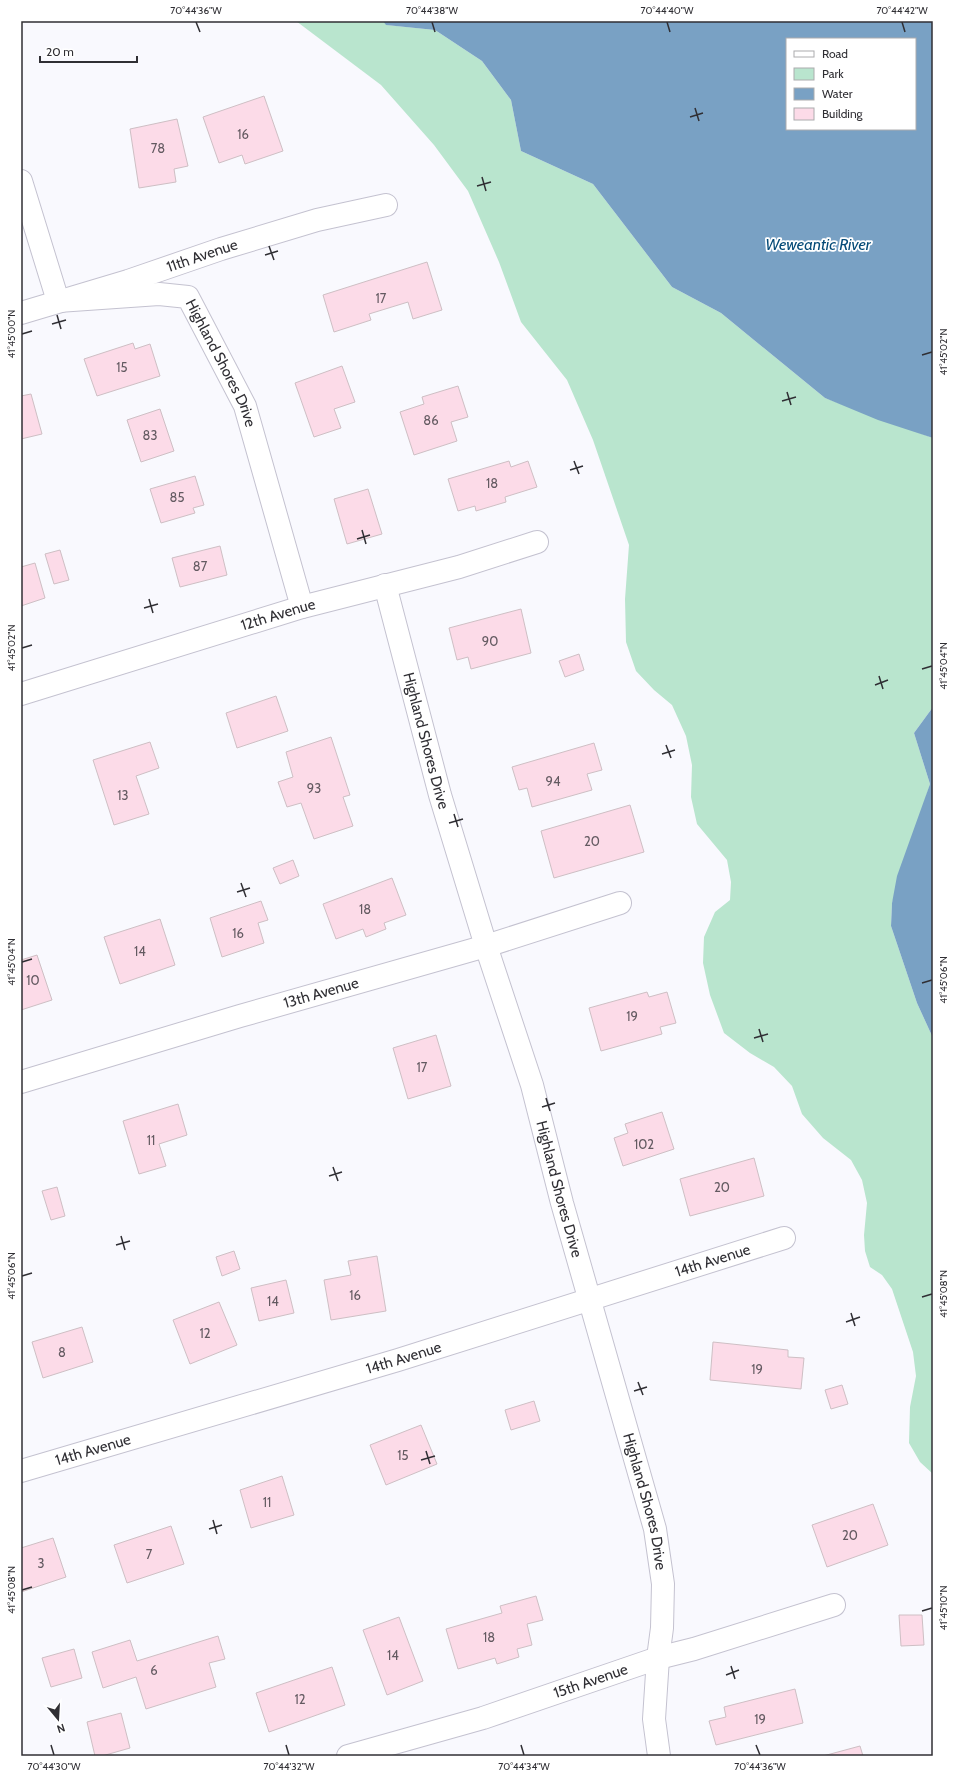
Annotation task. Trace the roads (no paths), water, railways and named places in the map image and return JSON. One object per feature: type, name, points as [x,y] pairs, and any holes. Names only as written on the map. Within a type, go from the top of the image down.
[{"type":"street","points":[[21,181],[58,301]]},
{"type":"street","name":"11th Avenue","points":[[21,313],[128,281],[221,249],[317,220],[386,205]]},
{"type":"street","name":"Highland Shores Drive","points":[[58,301],[159,294],[188,297],[245,406],[302,607]]},
{"type":"street","name":"12th Avenue","points":[[21,694],[302,607],[458,567],[537,542]]},
{"type":"street","name":"Highland Shores Drive","points":[[385,585],[440,795],[486,946],[532,1085],[589,1299],[654,1529],[663,1584],[662,1628],[658,1658],[654,1719],[659,1756]]},
{"type":"street","name":"13th Avenue","points":[[21,1082],[247,1014],[486,946],[620,903]]},
{"type":"street","name":"14th Avenue","points":[[21,1472],[398,1360],[784,1238]]},
{"type":"street","name":"15th Avenue","points":[[348,1756],[483,1718],[658,1658],[834,1605]]},
{"type":"water","name":"Weweantic River","points":[[383,21],[933,21],[933,438],[878,420],[825,398],[721,313],[672,287],[593,184],[521,151],[511,100],[482,61],[435,30],[386,25]]},
{"type":"water","points":[[933,707],[933,1038],[917,1003],[891,926],[892,903],[897,876],[930,784],[914,733]]}]
